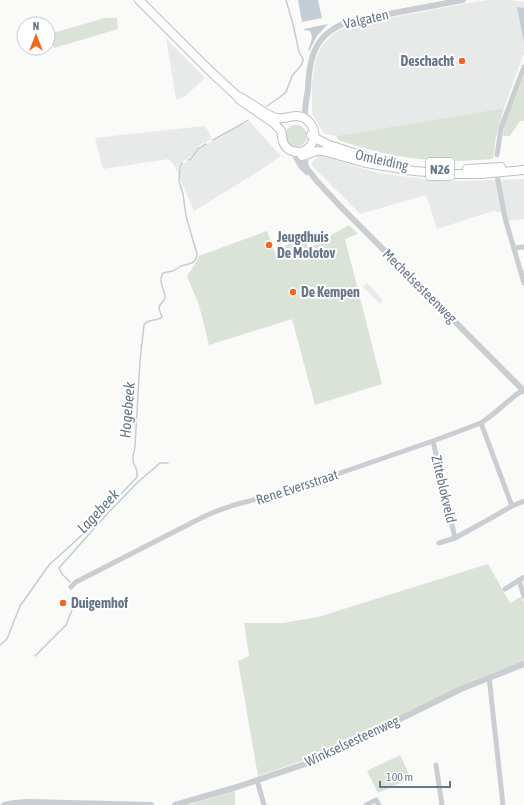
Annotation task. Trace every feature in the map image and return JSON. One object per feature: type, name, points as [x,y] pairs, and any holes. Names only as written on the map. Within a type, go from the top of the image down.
[{"type":"main road","name":"N26","points":[[139,0],[240,100],[275,124],[280,129],[283,143],[287,148],[298,152],[306,152]]},
{"type":"main road","name":"N26","points":[[208,69],[214,80],[245,107],[273,126],[282,150],[287,154],[296,157],[306,152]]},
{"type":"main road","name":"N26","points":[[237,96],[244,98],[276,118],[291,116],[306,120],[310,124],[312,133]]},
{"type":"main road","name":"N26","points":[[294,118],[303,123],[312,133]]},
{"type":"main road","points":[[277,138],[280,129],[284,124],[294,118]]},
{"type":"main road","points":[[306,152],[313,144],[312,133]]},
{"type":"main road","name":"Omleiding","points":[[312,133],[329,145],[345,151],[398,165],[450,170],[524,170]]},
{"type":"main road","name":"Omleiding","points":[[306,152],[314,147],[321,148],[342,156],[376,165],[414,171],[455,174],[481,174],[496,169],[524,166]]},
{"type":"street","name":"Valgaten","points":[[294,118],[301,109],[311,60],[316,47],[323,37],[332,29],[351,21],[463,0]]},
{"type":"street","points":[[497,155],[501,128],[524,67]]},
{"type":"street","name":"Valgaten","points":[[306,120],[305,109],[308,87],[307,84]]},
{"type":"street","name":"Mechelsesteenweg","points":[[306,152],[306,165],[316,180]]},
{"type":"street","name":"Mechelsesteenweg","points":[[296,157],[300,166],[316,180],[524,391]]},
{"type":"street","points":[[496,169],[502,205],[524,284]]},
{"type":"street","points":[[514,248],[524,246]]},
{"type":"street","name":"Rene Eversstraat","points":[[71,588],[76,582],[203,517],[217,511],[292,490],[481,423],[517,394],[524,391]]},
{"type":"street","points":[[481,423],[512,506]]},
{"type":"street","name":"Zitteblokveld","points":[[433,441],[455,538]]},
{"type":"street","name":"Zitteblokveld","points":[[439,543],[455,538],[512,506],[524,501]]},
{"type":"street","points":[[505,589],[524,577]]},
{"type":"street","points":[[519,580],[523,592]]},
{"type":"street","name":"Winkselsesteenweg","points":[[176,805],[308,763],[461,689],[524,664]]},
{"type":"street","points":[[489,677],[503,805]]},
{"type":"street","points":[[436,766],[442,805]]},
{"type":"street","points":[[256,780],[264,805]]},
{"type":"street","points":[[366,805],[376,800],[379,805]]},
{"type":"street","points":[[4,805],[29,802],[152,805]]},
{"type":"shaded area","points":[[298,0],[318,0],[322,18],[302,22]]},
{"type":"shaded area","points":[[489,0],[524,2],[524,53],[504,108],[336,136],[324,134],[312,114],[312,84],[317,56],[322,46],[332,35],[351,25]]},
{"type":"shaded area","points":[[517,7],[524,8],[524,43]]},
{"type":"shaded area","points":[[105,18],[117,18],[118,29],[56,47],[56,32]]},
{"type":"shaded area","points":[[328,24],[317,36],[308,51],[312,36],[310,31],[304,29]]},
{"type":"shaded area","points":[[166,38],[205,78],[183,98],[176,99]]},
{"type":"shaded area","points":[[524,75],[524,121],[520,121],[510,136],[503,136],[504,126]]},
{"type":"shaded area","points":[[504,108],[496,137],[493,159],[452,161],[396,156],[377,152],[339,140],[336,136]]},
{"type":"shaded area","points":[[249,121],[281,156],[194,211],[175,167],[169,159],[103,169],[95,138],[204,126],[208,130],[212,139],[199,146],[192,156],[179,164],[178,170],[180,172],[182,164],[193,159],[197,152],[207,144]]},
{"type":"shaded area","points":[[296,125],[304,128],[307,136],[304,144],[296,147],[288,144],[285,136],[288,128]]},
{"type":"shaded area","points":[[319,156],[325,156],[378,173],[432,180],[455,181],[524,179],[524,219],[504,221],[502,213],[493,211],[437,229],[426,195],[360,214],[312,166],[312,162]]},
{"type":"shaded area","points":[[349,225],[358,234],[345,239],[382,384],[315,405],[292,319],[209,345],[199,305],[187,276],[199,256],[267,231],[275,253],[302,235],[309,248]]},
{"type":"shaded area","points":[[367,283],[383,300],[380,304],[364,288],[363,286]]},
{"type":"shaded area","points":[[488,564],[510,603],[524,595],[522,597],[524,603],[524,661],[472,681],[319,755],[258,776],[238,661],[249,656],[244,623],[283,623],[318,617]]},
{"type":"shaded area","points":[[400,755],[411,778],[378,793],[367,771]]},
{"type":"shaded area","points":[[235,791],[235,805],[188,805]]},
{"type":"waterway","points":[[267,106],[286,92],[292,76],[302,64],[303,59],[299,52],[286,0]]},
{"type":"waterway","points":[[213,140],[248,120]]},
{"type":"waterway","name":"Hogebeek","points":[[188,160],[191,159],[198,149],[206,144]]},
{"type":"waterway","name":"Hogebeek","points":[[0,645],[7,639],[20,606],[49,565],[82,535],[137,477],[137,471],[133,458],[144,325],[162,317],[159,307],[165,298],[161,282],[163,273],[194,262],[197,254],[186,216],[183,194],[179,181],[180,166],[182,163]]},
{"type":"waterway","name":"Hogebeek","points":[[70,582],[62,574],[59,568],[138,482],[160,463],[168,463]]},
{"type":"waterway","name":"Lagebeek","points":[[35,656],[66,625],[76,600]]},
{"type":"place","name":"Deschacht","points":[[462,61]]},
{"type":"place","name":"Jeugdhuis De Molotov","points":[[269,245]]},
{"type":"place","name":"De Kempen","points":[[293,292]]},
{"type":"place","name":"Duigemhof","points":[[63,603]]}]
